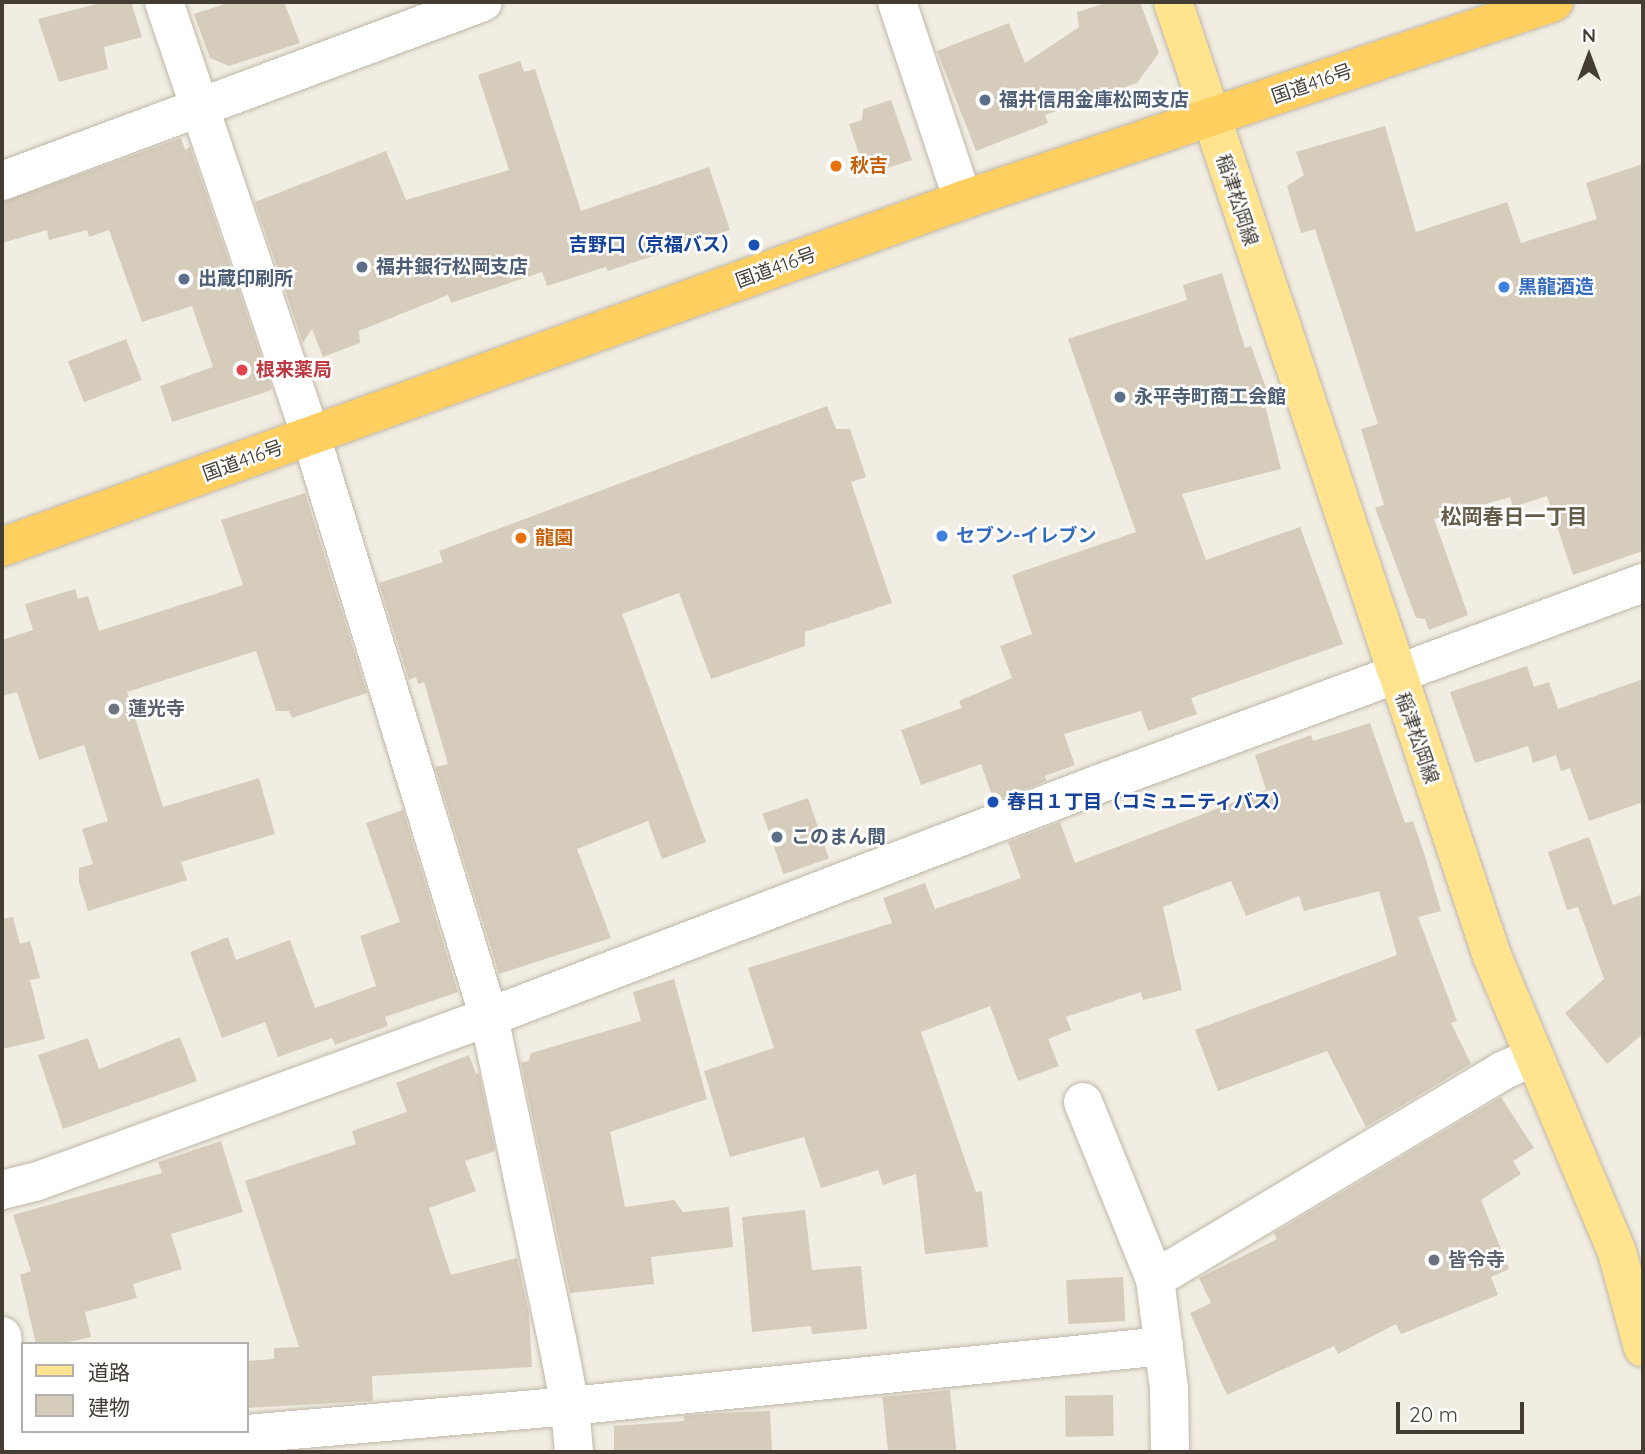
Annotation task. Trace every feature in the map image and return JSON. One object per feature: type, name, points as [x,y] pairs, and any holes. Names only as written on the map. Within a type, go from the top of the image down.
[{"type":"highway","name":"国道416号","points":[[2,547],[963,200],[1555,2]]},
{"type":"main road","name":"稲津松岡線","points":[[1173,2],[1492,956],[1617,1252],[1643,1348]]},
{"type":"street","points":[[164,2],[202,107],[311,436],[489,1017],[570,1406],[574,1452]]},
{"type":"street","points":[[2,181],[483,2]]},
{"type":"street","points":[[897,2],[963,200]]},
{"type":"street","points":[[2,1190],[35,1182],[489,1017],[1099,784],[1643,583]]},
{"type":"street","points":[[1155,1279],[1502,1072],[1534,1057]]},
{"type":"street","points":[[1083,1102],[1155,1279],[1164,1346],[1170,1452]]},
{"type":"street","points":[[2,1336],[16,1452]]},
{"type":"street","points":[[38,1452],[570,1406],[1164,1346]]},
{"type":"building","points":[[105,2],[131,2],[142,37],[104,47],[108,69],[59,82],[38,19]]},
{"type":"building","points":[[231,2],[284,2],[300,43],[229,66],[210,58],[194,14]]},
{"type":"building","points":[[1110,2],[1140,2],[1159,53],[1137,83],[1045,115],[1048,123],[976,151],[937,51],[1009,23],[1025,63],[1079,27],[1077,12]]},
{"type":"building","points":[[520,61],[524,72],[535,69],[581,211],[709,167],[730,230],[608,271],[606,267],[547,286],[542,272],[451,303],[448,295],[359,331],[360,343],[323,357],[312,329],[303,343],[255,202],[386,151],[406,200],[509,170],[478,75]]},
{"type":"building","points":[[891,100],[912,160],[866,175],[849,124],[862,120],[863,109]]},
{"type":"building","points":[[1385,126],[1416,232],[1507,202],[1521,243],[1597,219],[1586,183],[1643,164],[1643,551],[1573,575],[1547,496],[1513,507],[1510,497],[1434,519],[1468,615],[1429,630],[1425,619],[1416,618],[1375,508],[1384,505],[1361,429],[1378,424],[1315,229],[1301,233],[1287,186],[1304,175],[1296,152]]},
{"type":"building","points":[[181,138],[185,150],[190,147],[272,388],[172,422],[160,386],[213,367],[192,306],[142,322],[109,230],[89,237],[87,230],[49,240],[47,230],[2,243],[2,202]]},
{"type":"building","points":[[1222,273],[1245,348],[1251,346],[1266,388],[1261,389],[1281,469],[1182,494],[1206,560],[1300,527],[1343,644],[1191,698],[1197,714],[1148,731],[1141,711],[1064,734],[1075,765],[1045,776],[1046,781],[994,801],[981,764],[921,785],[901,730],[962,708],[959,701],[1012,678],[1000,646],[1032,634],[1012,575],[1136,532],[1068,339],[1187,300],[1183,285]]},
{"type":"building","points":[[126,339],[142,380],[84,402],[68,361]]},
{"type":"building","points":[[827,406],[836,429],[850,429],[866,477],[851,482],[892,603],[805,632],[805,646],[711,679],[679,593],[622,614],[706,842],[662,859],[648,821],[577,849],[611,938],[499,974],[435,767],[448,764],[424,682],[418,684],[416,677],[409,680],[379,583],[443,562],[439,551]]},
{"type":"building","points":[[305,493],[367,693],[292,718],[289,711],[276,711],[256,651],[127,692],[163,807],[259,778],[275,834],[181,862],[187,880],[88,911],[79,882],[79,868],[93,864],[82,829],[108,821],[84,745],[39,760],[17,692],[2,696],[2,640],[33,630],[25,604],[75,589],[78,599],[88,596],[99,631],[243,585],[221,520]]},
{"type":"building","points":[[1527,666],[1534,687],[1549,682],[1558,709],[1643,679],[1643,802],[1589,821],[1570,768],[1561,771],[1556,755],[1533,763],[1528,746],[1475,763],[1450,692]]},
{"type":"building","points":[[1370,723],[1405,823],[1413,821],[1425,856],[1441,911],[1418,917],[1457,1021],[1451,1023],[1471,1064],[1366,1127],[1327,1051],[1218,1091],[1195,1030],[1397,955],[1379,891],[1304,911],[1299,896],[1246,916],[1231,881],[1163,907],[1182,990],[1143,1000],[1141,992],[1066,1017],[1071,1030],[1048,1039],[1059,1066],[1018,1081],[990,1006],[921,1032],[976,1192],[982,1191],[988,1247],[925,1254],[916,1174],[883,1185],[878,1170],[821,1188],[804,1137],[730,1157],[704,1071],[774,1048],[748,968],[892,923],[883,898],[925,883],[935,909],[1021,878],[1008,842],[1060,822],[1075,863],[1266,790],[1255,755],[1311,735],[1313,741]]},
{"type":"building","points":[[808,798],[829,859],[783,874],[763,814]]},
{"type":"building","points":[[403,810],[458,992],[385,1017],[388,1026],[335,1045],[332,1038],[278,1057],[265,1022],[222,1038],[190,952],[228,937],[236,960],[290,940],[315,1008],[376,986],[360,936],[400,922],[366,823]]},
{"type":"building","points":[[1589,837],[1613,905],[1643,894],[1643,1034],[1607,1064],[1565,1013],[1604,979],[1578,907],[1567,910],[1548,852]]},
{"type":"building","points":[[13,917],[20,944],[30,941],[40,978],[30,980],[45,1039],[2,1049],[2,919]]},
{"type":"building","points":[[674,979],[707,1099],[610,1132],[625,1207],[674,1200],[683,1212],[729,1207],[733,1247],[651,1257],[654,1284],[570,1293],[521,1063],[529,1061],[531,1053],[641,1021],[633,992]]},
{"type":"building","points":[[180,1037],[197,1081],[63,1129],[38,1055],[88,1038],[99,1069]]},
{"type":"building","points":[[469,1055],[476,1074],[479,1073],[495,1151],[465,1161],[476,1191],[429,1208],[451,1275],[517,1258],[529,1313],[532,1367],[372,1376],[373,1401],[248,1408],[248,1361],[274,1359],[274,1348],[299,1347],[245,1181],[356,1144],[352,1131],[407,1112],[396,1083]]},
{"type":"building","points":[[1501,1097],[1534,1148],[1513,1161],[1521,1174],[1481,1200],[1509,1269],[1491,1277],[1498,1295],[1401,1334],[1396,1324],[1338,1354],[1334,1346],[1227,1395],[1190,1313],[1211,1303],[1199,1278],[1277,1239],[1274,1233]]},
{"type":"building","points":[[221,1141],[243,1212],[171,1234],[182,1269],[133,1284],[137,1298],[85,1312],[91,1337],[69,1342],[36,1342],[20,1275],[31,1271],[13,1215],[162,1173],[158,1162]]},
{"type":"building","points":[[805,1210],[812,1270],[861,1266],[867,1329],[812,1334],[811,1326],[752,1332],[742,1217]]},
{"type":"building","points":[[1123,1277],[1125,1321],[1068,1324],[1066,1280]]},
{"type":"building","points":[[950,1390],[956,1452],[888,1452],[882,1397]]},
{"type":"building","points":[[1113,1395],[1114,1436],[1066,1437],[1065,1396]]},
{"type":"building","points":[[770,1411],[772,1452],[614,1452],[614,1426],[684,1421],[684,1416]]},
{"type":"place","name":"福井信用金庫松岡支店","points":[[985,100]]},
{"type":"place","name":"秋吉","points":[[836,166]]},
{"type":"place","name":"吉野口（京福バス）","points":[[754,245]]},
{"type":"place","name":"福井銀行松岡支店","points":[[362,267]]},
{"type":"place","name":"出蔵印刷所","points":[[184,279]]},
{"type":"place","name":"黒龍酒造","points":[[1504,287]]},
{"type":"place","name":"根来薬局","points":[[242,370]]},
{"type":"place","name":"永平寺町商工会館","points":[[1120,397]]},
{"type":"place","name":"セブン-イレブン","points":[[942,536]]},
{"type":"place","name":"龍園","points":[[521,538]]},
{"type":"place","name":"蓮光寺","points":[[114,709]]},
{"type":"place","name":"春日１丁目（コミュニティバス）","points":[[993,802]]},
{"type":"place","name":"このまん間","points":[[777,837]]},
{"type":"place","name":"皆令寺","points":[[1434,1260]]},
{"type":"district","name":"松岡春日一丁目","points":[[1514,516]]}]
